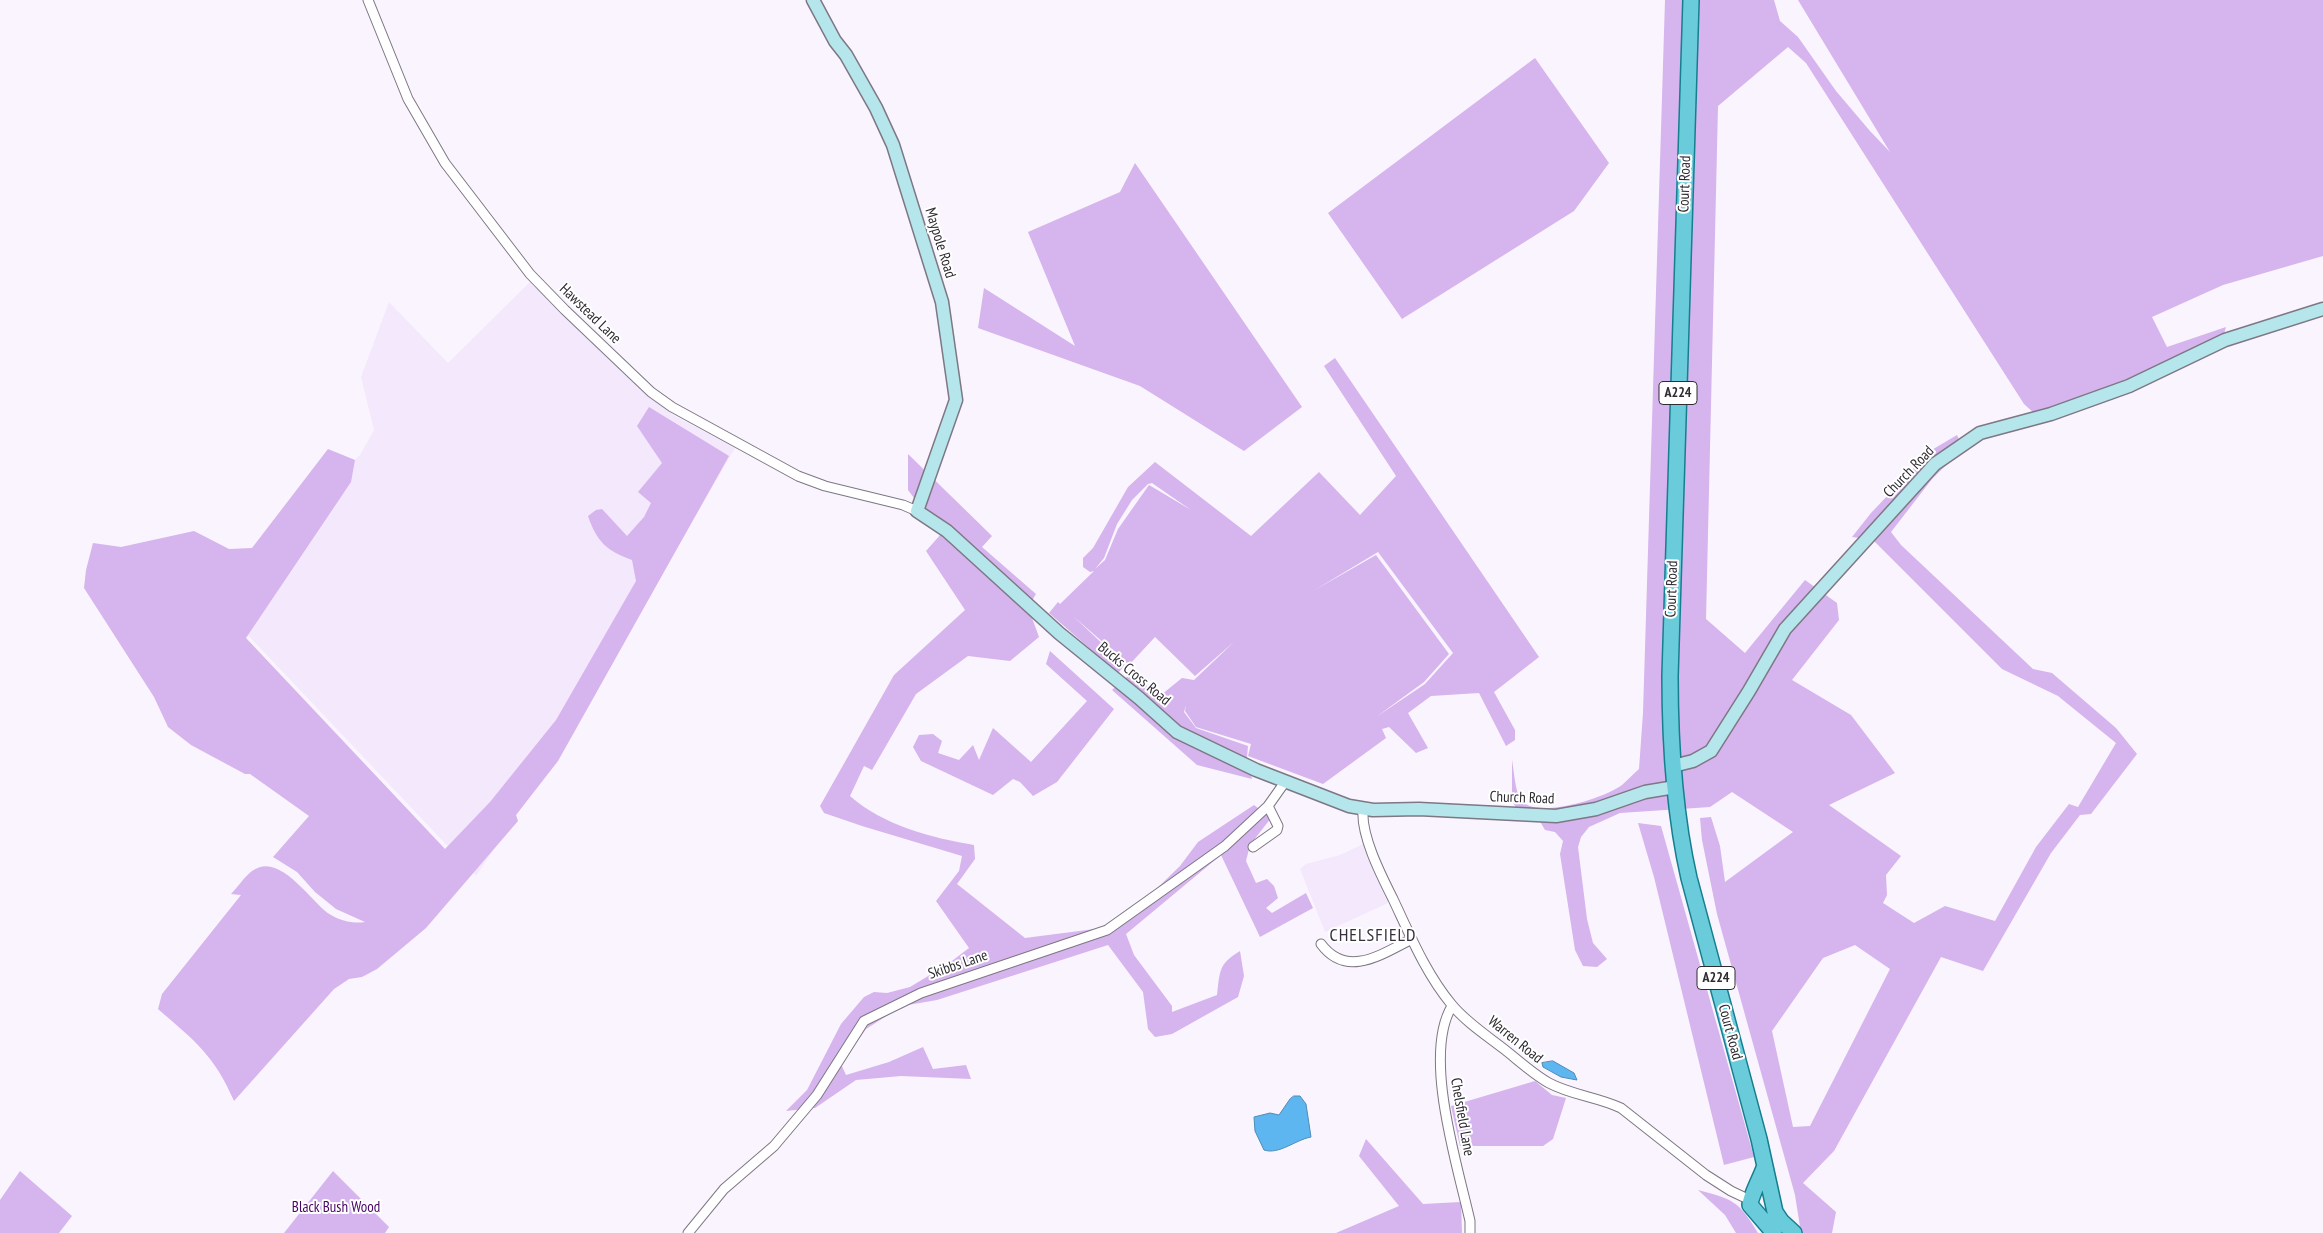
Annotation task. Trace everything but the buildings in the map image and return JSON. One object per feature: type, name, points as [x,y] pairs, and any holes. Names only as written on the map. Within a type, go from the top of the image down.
[{"type":"main road","name":"Court Road","points":[[1692,0],[1671,606],[1670,702],[1673,766],[1681,842],[1689,878],[1757,1131],[1764,1168],[1777,1216],[1788,1232]]},
{"type":"main road","points":[[1753,1202],[1764,1168]]},
{"type":"main road","points":[[1753,1202],[1768,1212],[1773,1200]]},
{"type":"main road","points":[[1753,1202],[1774,1233]]},
{"type":"street","name":"Hawstead Lane","points":[[368,0],[408,99],[445,163],[530,274],[651,392],[672,408],[798,476],[825,486],[903,505],[917,511]]},
{"type":"street","name":"Maypole Road","points":[[813,0],[835,41],[846,55],[876,108],[893,145],[942,302],[956,400],[917,511]]},
{"type":"street","name":"Church Road","points":[[1673,766],[1693,761],[1711,751],[1750,691],[1785,629],[1935,464],[1980,433],[2051,414],[2129,386],[2226,340],[2323,309]]},
{"type":"street","name":"Bucks Cross Road","points":[[917,511],[952,536],[1054,628],[1177,732],[1226,758],[1285,782],[1363,810]]},
{"type":"street","name":"Skibbs Lane","points":[[688,1233],[724,1189],[774,1146],[817,1095],[864,1021],[921,993],[1107,930],[1225,846],[1268,806],[1285,782]]},
{"type":"street","name":"Church Road","points":[[1363,810],[1419,809],[1556,816],[1596,809],[1645,792],[1675,787]]},
{"type":"street","points":[[1253,847],[1277,830],[1278,826],[1268,806]]},
{"type":"street","name":"Warren Road","points":[[1363,810],[1364,823],[1376,862],[1412,939],[1431,974],[1452,1006],[1539,1077],[1561,1088],[1620,1108],[1706,1175],[1730,1191],[1753,1202]]},
{"type":"street","points":[[1320,944],[1334,957],[1356,962],[1367,960],[1412,939]]},
{"type":"street","name":"Chelsfield Lane","points":[[1452,1006],[1444,1028],[1441,1082],[1449,1131],[1470,1221],[1470,1233]]},
{"type":"shaded area","points":[[530,282],[643,392],[673,415],[735,448],[563,745],[476,876],[210,595],[360,455],[374,430],[361,377],[389,302],[448,363]]},
{"type":"shaded area","points":[[1363,844],[1388,903],[1325,932],[1300,869],[1306,864],[1340,855]]},
{"type":"green space","points":[[1665,0],[1774,0],[1780,21],[1798,37],[1836,91],[1890,152],[1798,0],[2323,0],[2323,256],[2223,285],[2152,317],[2167,347],[2226,327],[2224,334],[2134,377],[2035,414],[2024,404],[1806,63],[1788,47],[1718,106],[1706,619],[1745,653],[1805,580],[1837,603],[1839,620],[1792,680],[1851,715],[1895,773],[1829,805],[1901,856],[1886,875],[1887,895],[1883,903],[1914,923],[1945,906],[1995,921],[2036,847],[2069,804],[2078,807],[2116,743],[2058,696],[2002,669],[1873,540],[1852,537],[1871,513],[1930,451],[1957,435],[1963,448],[1932,479],[1891,532],[1901,545],[2033,669],[2052,673],[2116,728],[2137,754],[2091,814],[2080,815],[2051,853],[1983,971],[1941,957],[1834,1151],[1803,1183],[1836,1212],[1832,1233],[1801,1233],[1795,1195],[1717,914],[1702,840],[1700,818],[1711,817],[1720,846],[1725,882],[1793,832],[1732,792],[1710,807],[1620,813],[1589,827],[1581,837],[1578,847],[1587,919],[1593,943],[1607,959],[1597,967],[1583,966],[1575,950],[1560,854],[1563,841],[1555,832],[1545,830],[1538,818],[1518,812],[1512,800],[1512,760],[1520,799],[1528,805],[1539,808],[1554,808],[1586,801],[1601,796],[1622,785],[1639,769],[1643,713]],"holes":[[[1855,945],[1890,969],[1810,1126],[1793,1127],[1772,1031],[1823,958]]]},
{"type":"green space","points":[[1535,58],[1609,163],[1574,211],[1402,319],[1328,213]]},
{"type":"green space","points":[[1135,163],[1302,407],[1244,451],[1140,386],[978,328],[984,288],[1075,346],[1028,232],[1120,192]]},
{"type":"green space","points":[[1335,358],[1539,657],[1494,692],[1515,730],[1515,740],[1506,746],[1479,693],[1431,696],[1408,713],[1428,748],[1416,753],[1389,727],[1382,729],[1386,738],[1323,784],[1248,756],[1251,744],[1196,727],[1185,711],[1186,705],[1184,712],[1196,728],[1248,746],[1247,757],[1252,779],[1197,765],[1112,690],[1130,674],[1161,695],[1182,678],[1194,680],[1235,641],[1195,676],[1155,637],[1129,665],[1073,616],[1125,665],[1118,673],[1049,613],[1058,602],[1060,604],[1094,571],[1090,572],[1083,567],[1083,558],[1093,548],[1128,487],[1155,462],[1251,536],[1319,472],[1360,515],[1396,476],[1324,366]],"holes":[[[1152,483],[1191,510],[1149,485],[1118,529],[1105,560],[1095,569],[1104,558],[1117,524],[1132,500],[1148,484]],[[1378,552],[1453,653],[1425,684],[1376,717],[1424,682],[1449,654],[1376,555],[1313,591]]]},
{"type":"green space","points":[[649,407],[729,456],[558,761],[516,815],[518,821],[426,928],[377,969],[362,977],[349,979],[334,989],[234,1101],[227,1085],[211,1060],[193,1040],[158,1009],[162,994],[241,895],[231,894],[252,871],[263,866],[273,867],[294,881],[331,915],[348,922],[365,922],[336,909],[315,892],[297,872],[273,857],[309,816],[250,774],[245,774],[191,745],[168,727],[154,697],[84,588],[86,570],[93,543],[121,547],[194,531],[229,549],[252,548],[328,449],[355,460],[351,482],[246,638],[445,849],[490,802],[556,720],[636,581],[632,560],[609,549],[599,539],[588,516],[596,510],[602,509],[627,536],[644,517],[651,503],[638,492],[662,463],[637,426]]},
{"type":"green space","points":[[908,454],[992,536],[982,547],[1036,594],[1028,607],[1039,637],[1010,661],[968,656],[916,694],[872,770],[864,766],[850,796],[877,815],[908,829],[974,845],[975,859],[957,884],[1025,938],[1118,926],[1180,866],[1198,842],[1254,805],[1271,818],[1250,845],[1246,861],[1256,883],[1267,879],[1274,886],[1278,898],[1266,908],[1272,913],[1306,893],[1313,908],[1260,937],[1221,855],[1126,934],[1134,955],[1172,1006],[1172,1012],[1217,995],[1221,969],[1228,960],[1240,951],[1244,976],[1238,997],[1172,1034],[1155,1037],[1148,1029],[1143,992],[1108,945],[937,1000],[902,1006],[866,1029],[841,1064],[846,1075],[889,1062],[923,1047],[933,1069],[966,1065],[971,1079],[901,1076],[856,1080],[815,1108],[786,1111],[807,1090],[841,1024],[864,997],[874,992],[887,993],[910,987],[948,964],[969,948],[936,901],[959,871],[962,856],[824,813],[820,806],[894,675],[965,610],[926,551],[941,534],[908,490]]},
{"type":"green space","points":[[1050,651],[1114,709],[1057,782],[1033,796],[1020,782],[1013,779],[993,795],[921,761],[913,747],[919,735],[933,734],[942,741],[938,753],[959,760],[973,745],[979,760],[993,728],[1031,762],[1087,701],[1046,664]]},
{"type":"green space","points":[[1638,823],[1661,826],[1754,1157],[1724,1165],[1654,877]]},
{"type":"green space","points":[[1535,1081],[1552,1095],[1566,1098],[1553,1139],[1543,1146],[1460,1146],[1451,1106]]},
{"type":"green space","points":[[1366,1139],[1423,1204],[1461,1202],[1462,1233],[1336,1233],[1399,1206],[1359,1156]]},
{"type":"green space","points":[[20,1171],[72,1216],[59,1233],[0,1233],[0,1200]]},
{"type":"green space","name":"Black Bush Wood","points":[[333,1171],[389,1227],[385,1233],[284,1233]]},
{"type":"green space","points":[[1698,1190],[1720,1196],[1734,1203],[1745,1214],[1758,1233],[1736,1233],[1725,1215]]},
{"type":"water","points":[[1553,1061],[1574,1073],[1577,1080],[1561,1077],[1543,1067],[1542,1063]]},
{"type":"water","points":[[1294,1096],[1300,1096],[1306,1104],[1311,1137],[1281,1149],[1264,1150],[1255,1131],[1254,1117],[1270,1113],[1279,1115]]},
{"type":"district","name":"CHELSFIELD","points":[[1373,936]]}]
